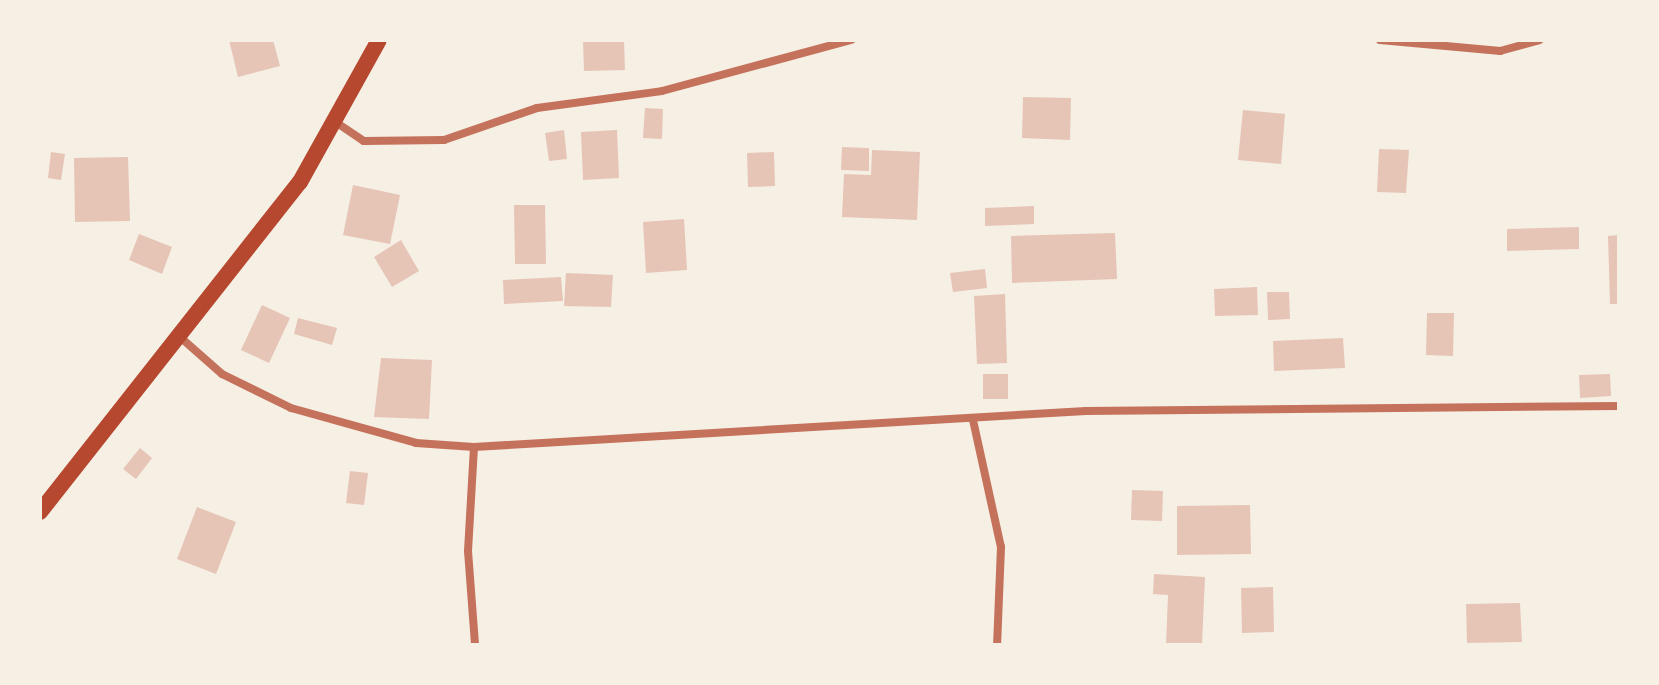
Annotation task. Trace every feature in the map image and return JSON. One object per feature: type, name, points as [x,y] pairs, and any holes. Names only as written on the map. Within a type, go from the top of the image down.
[{"type":"main road","points":[[40,512],[180,337],[337,123],[379,40]]},
{"type":"street","points":[[337,123],[364,141],[444,140],[537,108],[662,91],[851,40]]},
{"type":"street","points":[[1380,40],[1500,51],[1540,40]]},
{"type":"street","points":[[180,337],[222,374],[291,408],[416,443],[474,447],[1200,408],[1619,406]]},
{"type":"street","points":[[973,420],[1001,547],[997,645]]},
{"type":"street","points":[[474,447],[468,563],[475,645]]},
{"type":"building","points":[[229,40],[273,40],[280,66],[238,77]]},
{"type":"building","points":[[583,40],[624,40],[625,70],[584,71]]},
{"type":"building","points":[[1023,97],[1071,98],[1070,140],[1022,138]]},
{"type":"building","points":[[645,108],[663,109],[662,139],[643,138]]},
{"type":"building","points":[[1243,110],[1285,114],[1281,164],[1238,160]]},
{"type":"building","points":[[564,130],[567,159],[549,161],[545,133]]},
{"type":"building","points":[[617,130],[619,178],[583,180],[581,132]]},
{"type":"building","points":[[842,147],[869,148],[869,171],[841,170]]},
{"type":"building","points":[[1379,149],[1409,150],[1406,193],[1377,192]]},
{"type":"building","points":[[872,150],[920,152],[917,220],[842,217],[844,174],[871,175]]},
{"type":"building","points":[[51,152],[65,154],[61,180],[48,178]]},
{"type":"building","points":[[774,152],[775,186],[748,187],[747,153]]},
{"type":"building","points":[[128,157],[130,221],[75,222],[74,158]]},
{"type":"building","points":[[353,185],[400,195],[390,244],[343,235]]},
{"type":"building","points":[[514,205],[545,205],[546,264],[515,264]]},
{"type":"building","points":[[1034,206],[1034,224],[985,226],[985,208]]},
{"type":"building","points":[[684,219],[687,270],[646,273],[643,222]]},
{"type":"building","points":[[1579,227],[1579,249],[1507,251],[1507,229]]},
{"type":"building","points":[[1115,233],[1117,279],[1012,283],[1011,236]]},
{"type":"building","points":[[139,234],[172,247],[162,274],[129,260]]},
{"type":"building","points":[[1619,235],[1619,304],[1610,304],[1608,236]]},
{"type":"building","points":[[401,240],[419,271],[392,287],[374,257]]},
{"type":"building","points":[[985,269],[987,288],[953,292],[950,273]]},
{"type":"building","points":[[566,273],[613,275],[611,307],[564,306]]},
{"type":"building","points":[[561,277],[563,301],[504,304],[503,280]]},
{"type":"building","points":[[1257,287],[1258,315],[1215,316],[1214,289]]},
{"type":"building","points":[[1267,292],[1289,292],[1290,319],[1268,320]]},
{"type":"building","points":[[1005,294],[1007,363],[977,364],[974,296]]},
{"type":"building","points":[[262,305],[290,318],[269,363],[241,350]]},
{"type":"building","points":[[1427,313],[1454,313],[1453,356],[1426,355]]},
{"type":"building","points":[[298,318],[337,328],[332,345],[294,334]]},
{"type":"building","points":[[1343,338],[1345,368],[1274,371],[1273,341]]},
{"type":"building","points":[[381,358],[432,360],[429,419],[374,417]]},
{"type":"building","points":[[983,374],[1008,374],[1008,399],[983,399]]},
{"type":"building","points":[[1610,374],[1611,396],[1580,398],[1579,375]]},
{"type":"building","points":[[140,448],[152,458],[136,479],[123,469]]},
{"type":"building","points":[[350,471],[368,473],[364,505],[346,503]]},
{"type":"building","points":[[1132,490],[1163,491],[1162,521],[1131,520]]},
{"type":"building","points":[[1250,505],[1251,554],[1177,555],[1177,506]]},
{"type":"building","points":[[197,507],[236,522],[216,574],[177,559]]},
{"type":"building","points":[[1154,574],[1205,577],[1202,645],[1166,645],[1168,595],[1153,594]]},
{"type":"building","points":[[1273,587],[1274,632],[1242,633],[1241,588]]},
{"type":"building","points":[[1520,603],[1522,642],[1467,643],[1466,604]]}]
